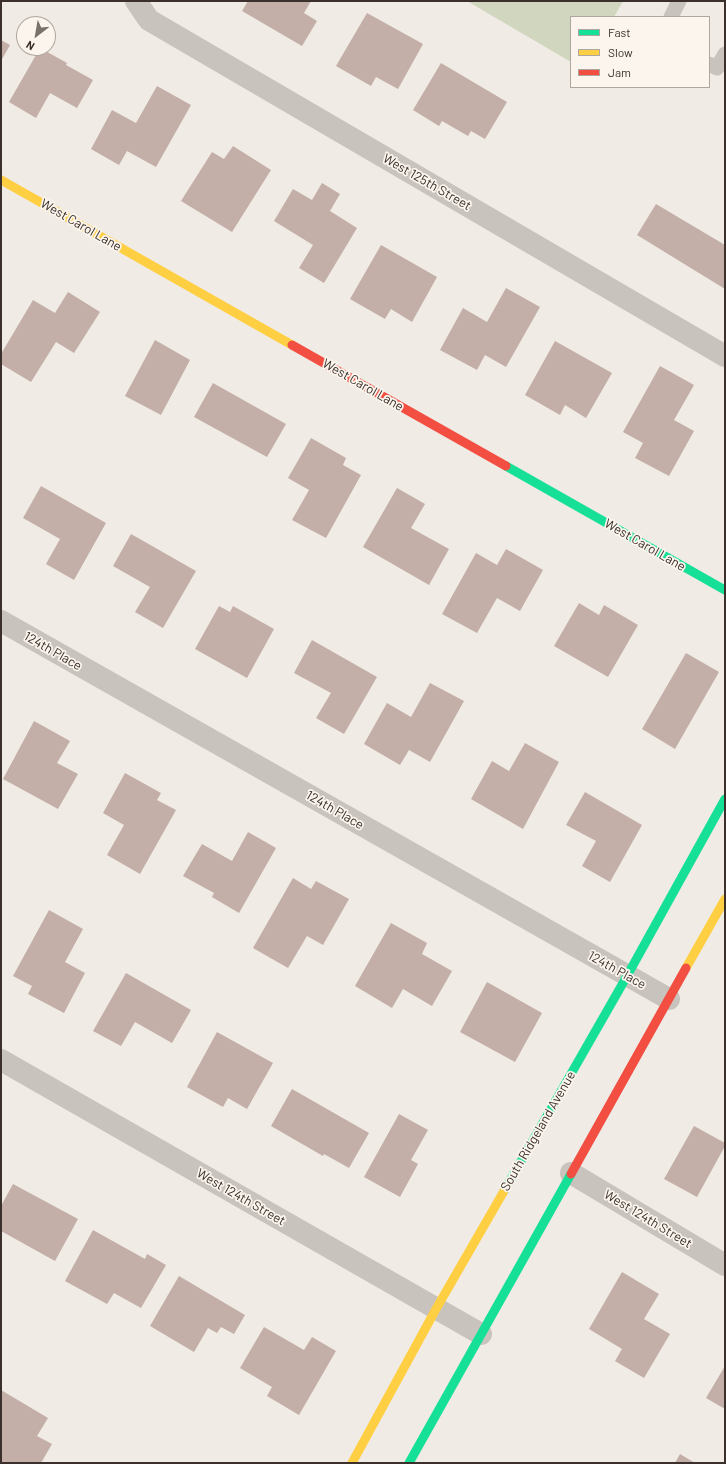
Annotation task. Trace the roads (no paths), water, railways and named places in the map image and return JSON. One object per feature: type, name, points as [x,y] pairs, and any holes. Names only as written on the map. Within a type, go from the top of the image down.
[{"type":"main road","name":"West Carol Lane","points":[[1,180],[725,590]]},
{"type":"main road","name":"South Ridgeland Avenue","points":[[352,1463],[436,1309],[627,976],[725,799]]},
{"type":"main road","points":[[408,1463],[725,899]]},
{"type":"street","name":"West 125th Street","points":[[136,1],[149,20],[725,356]]},
{"type":"street","name":"124th Place","points":[[1,621],[669,999]]},
{"type":"street","name":"West 124th Street","points":[[1,1060],[481,1334]]},
{"type":"street","name":"West 124th Street","points":[[571,1173],[725,1265]]},
{"type":"lane","points":[[672,16],[680,1]]},
{"type":"lane","points":[[710,64],[717,68],[725,54]]}]
